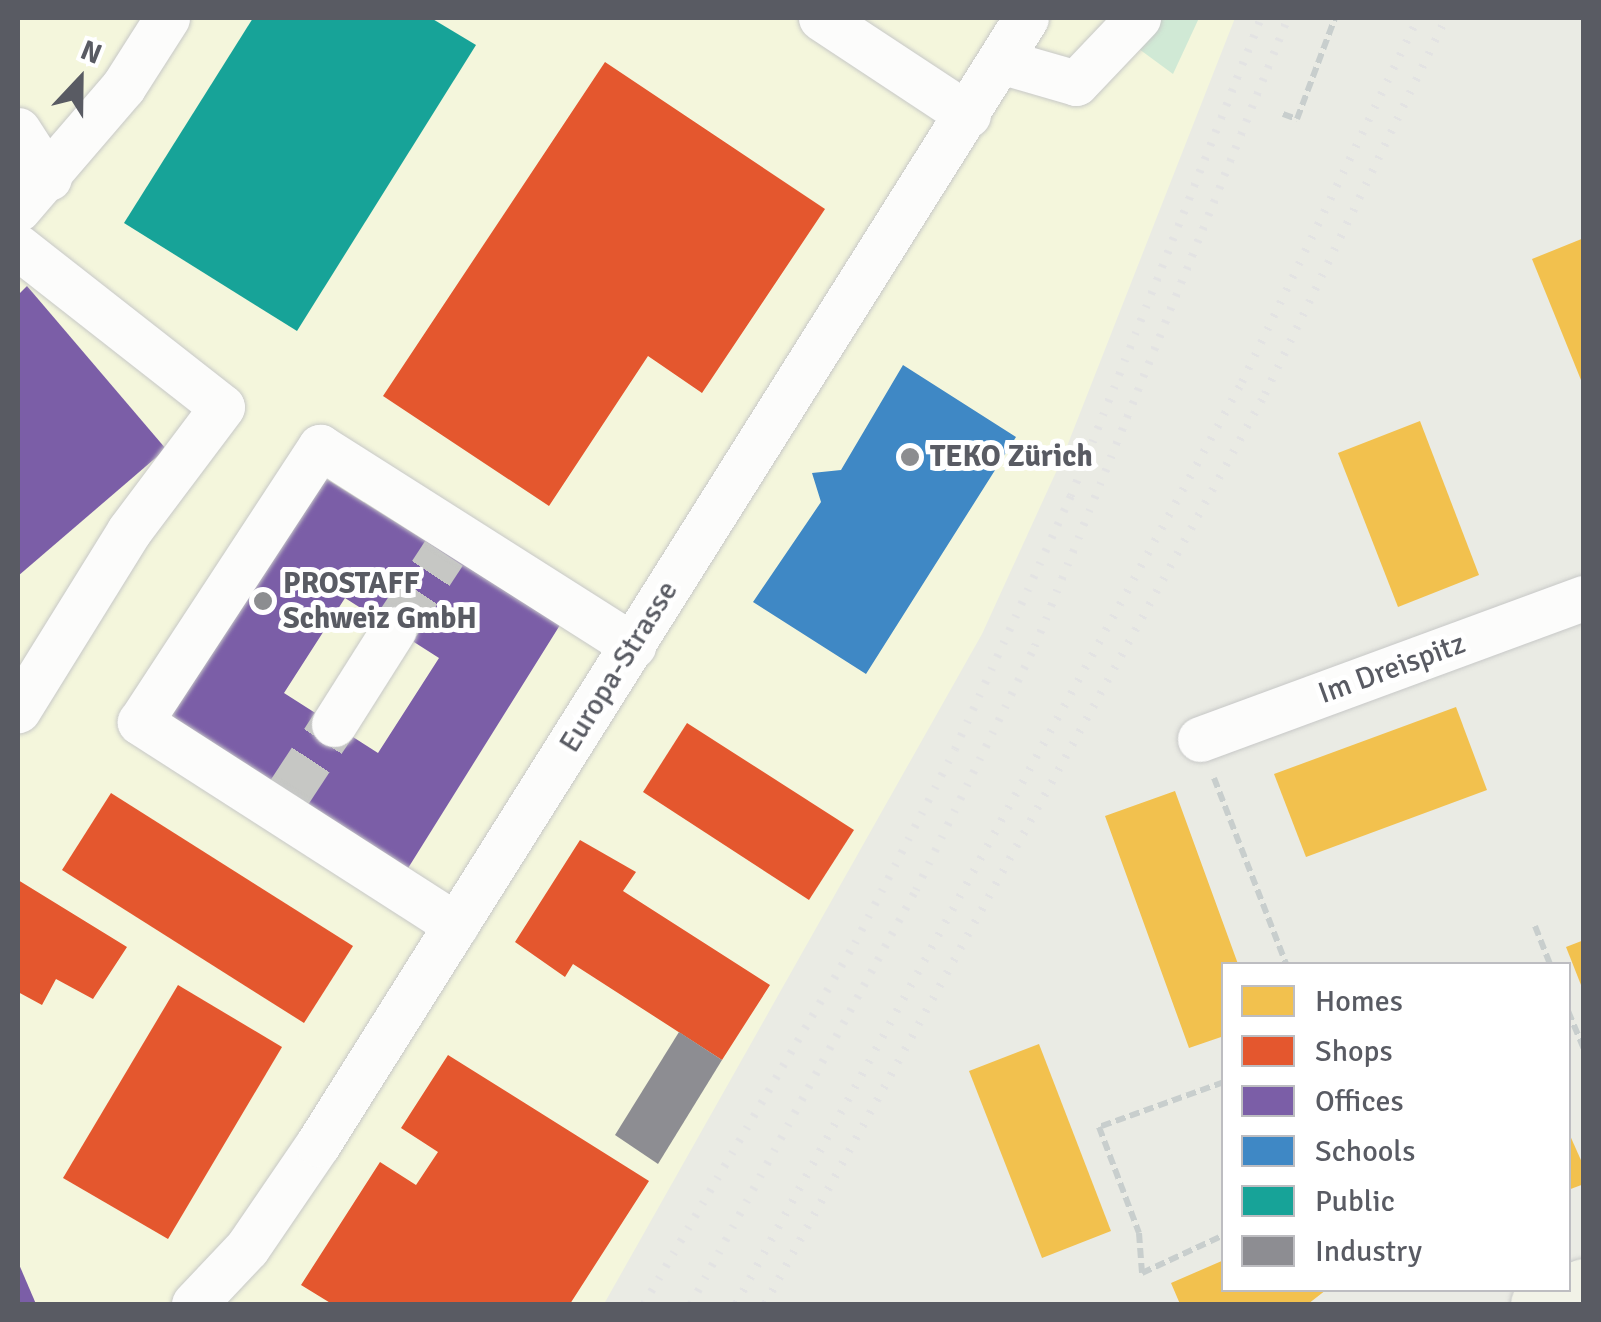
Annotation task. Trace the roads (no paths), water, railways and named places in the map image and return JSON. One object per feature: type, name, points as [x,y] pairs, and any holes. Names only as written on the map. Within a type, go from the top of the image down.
[{"type":"main road","points":[[1538,1304],[1569,1292]]},
{"type":"street","points":[[18,209],[49,178],[167,18]]},
{"type":"street","points":[[821,18],[968,115]]},
{"type":"street","name":"Europa-Strasse","points":[[194,1304],[247,1248],[456,925],[1026,18]]},
{"type":"street","points":[[1000,61],[1076,83],[1138,18]]},
{"type":"street","points":[[18,130],[49,178]]},
{"type":"street","points":[[18,247],[222,406],[129,531],[18,710]]},
{"type":"street","points":[[456,925],[282,804],[140,722],[320,447],[451,544],[632,646]]},
{"type":"street","name":"Im Dreispitz","points":[[1200,739],[1584,598]]},
{"type":"street","points":[[334,724],[394,629]]},
{"type":"tunnel","points":[[394,629],[444,553]]},
{"type":"tunnel","points":[[286,797],[334,724]]},
{"type":"railway","points":[[644,1304],[855,943],[955,749],[1071,496],[1261,18]]},
{"type":"railway","points":[[691,1304],[916,890],[1035,646],[1288,18]]},
{"type":"railway","points":[[736,1304],[1242,382],[1418,18]]},
{"type":"railway","points":[[765,1304],[1265,394],[1446,18]]},
{"type":"place","name":"TEKO Zürich","points":[[910,457]]},
{"type":"place","name":"PROSTAFF Schweiz GmbH","points":[[263,601]]}]
